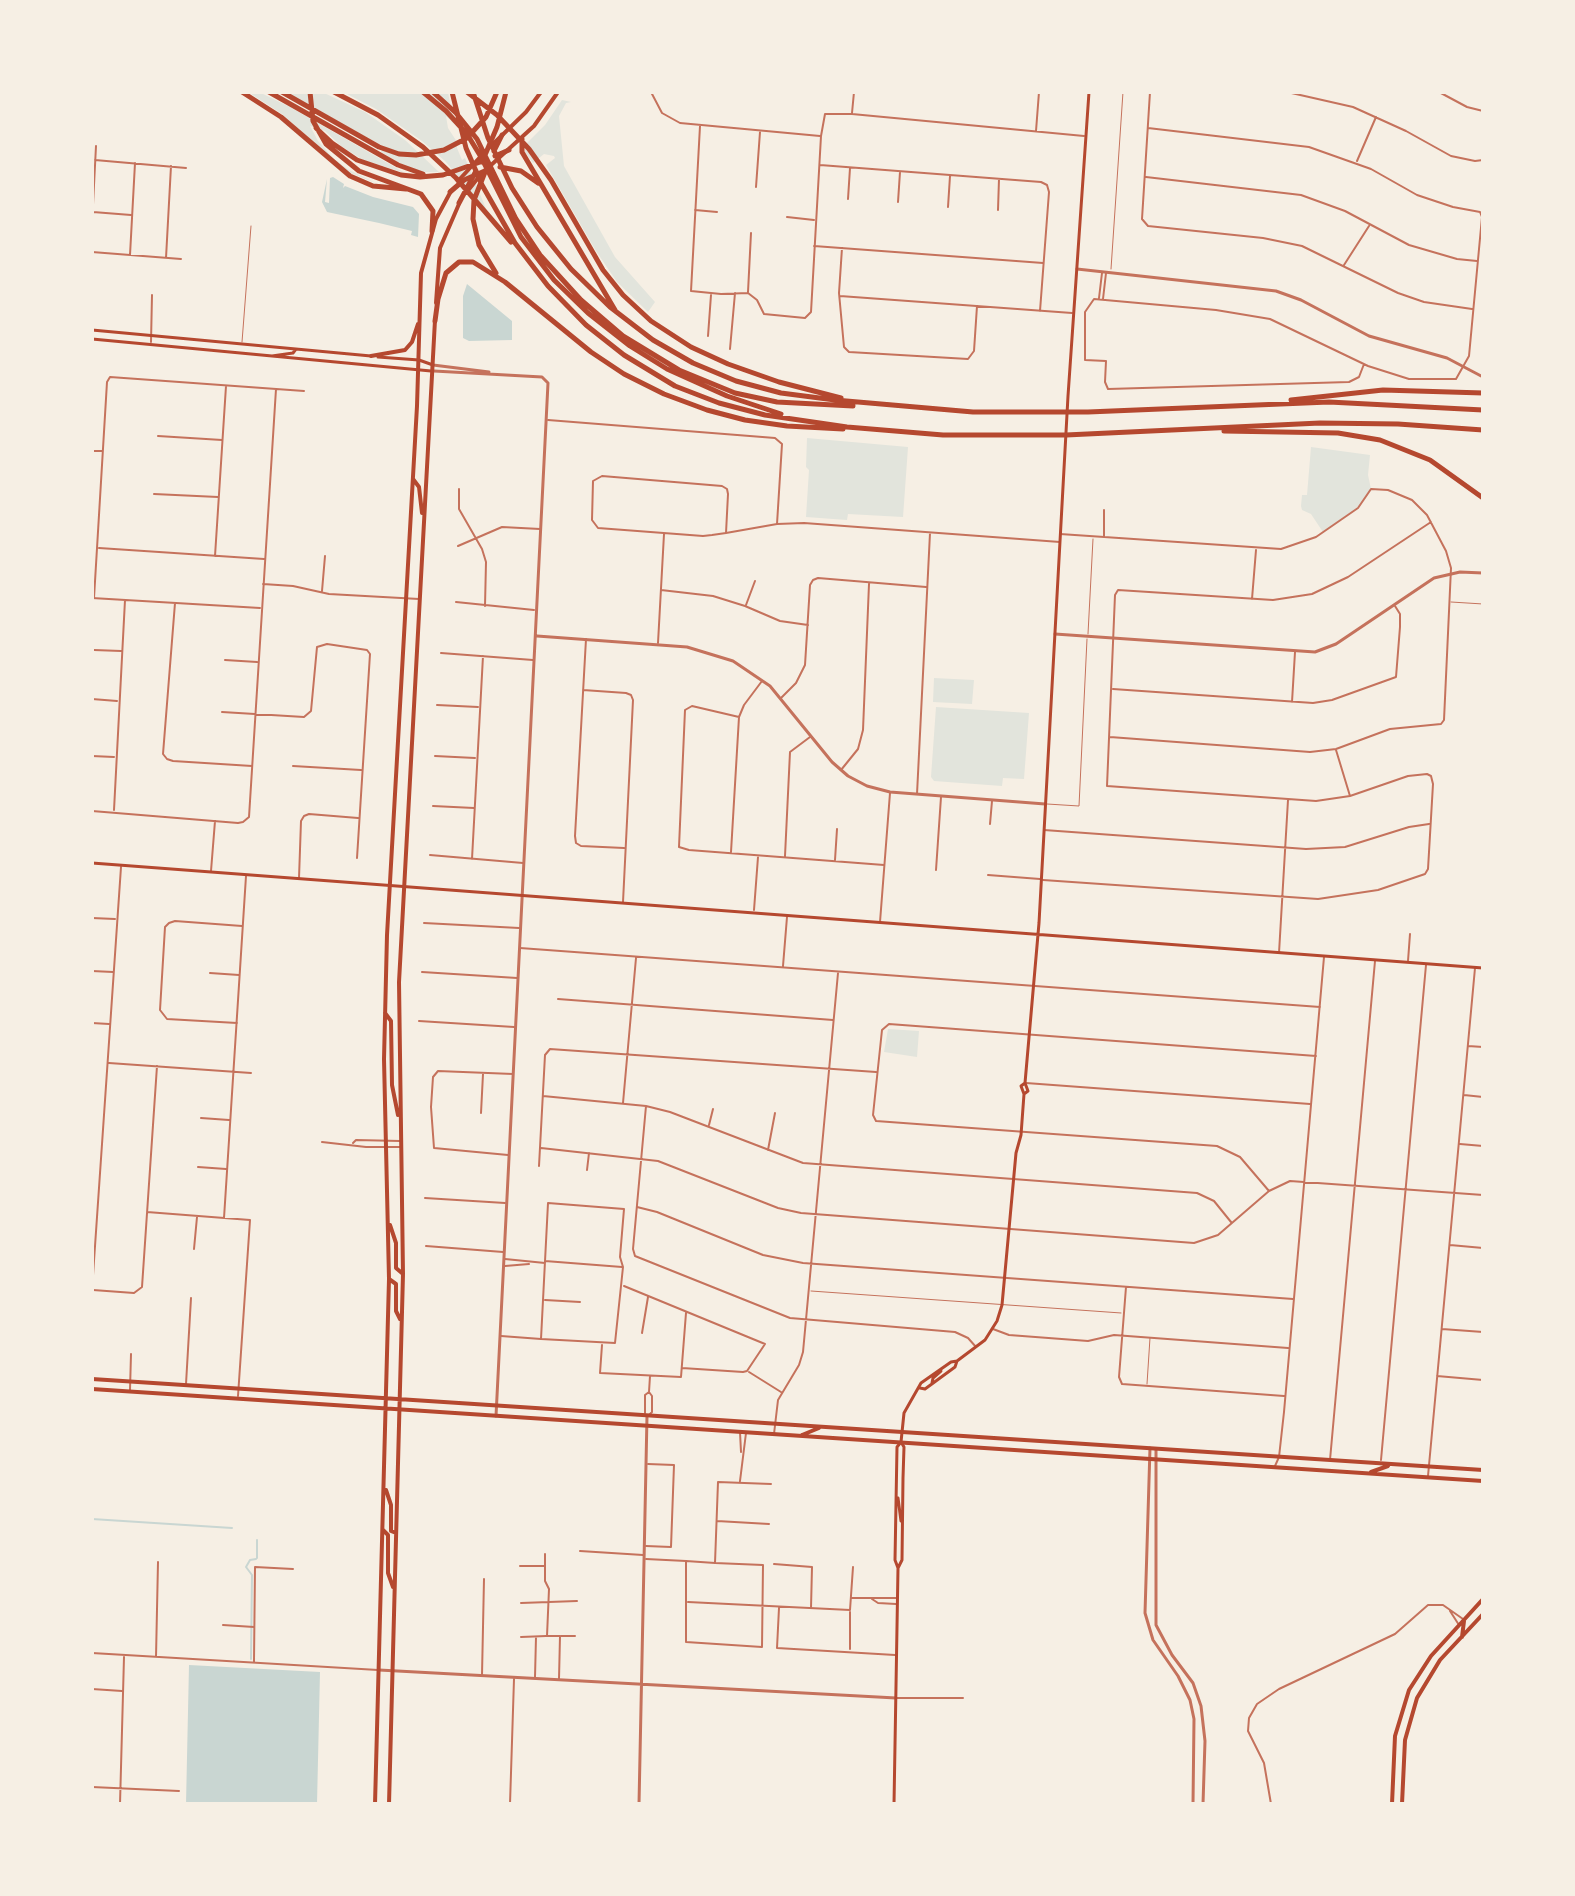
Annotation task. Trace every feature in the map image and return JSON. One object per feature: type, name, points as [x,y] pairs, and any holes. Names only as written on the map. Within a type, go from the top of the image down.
[{"type":"highway","points":[[242,92],[281,117],[350,176],[373,186],[415,189]]},
{"type":"highway","points":[[269,92],[401,167],[436,176]]},
{"type":"highway","points":[[282,92],[379,147],[416,155],[440,152],[460,143],[480,125],[492,107],[497,92]]},
{"type":"highway","points":[[310,92],[311,115],[316,128],[332,150],[356,169],[415,189],[423,195],[434,216],[432,231]]},
{"type":"highway","points":[[334,92],[392,123],[434,157],[582,321],[655,375],[689,392],[765,415],[876,431]]},
{"type":"highway","points":[[423,92],[450,114],[473,143],[511,220],[533,254],[569,296],[660,365],[769,411],[813,422]]},
{"type":"highway","points":[[433,92],[460,117],[477,139],[516,219],[537,250],[574,293],[613,330],[665,362],[707,383],[741,395],[786,403],[1035,413],[1246,404],[1360,403],[1483,410]]},
{"type":"highway","points":[[452,92],[461,132],[475,171],[498,216],[526,258]]},
{"type":"highway","points":[[470,92],[497,159],[524,208],[566,263],[618,314],[671,352],[721,376],[773,391],[888,406]]},
{"type":"highway","points":[[470,92],[511,128],[544,168],[608,277],[634,306],[664,330],[739,369],[786,385],[860,403]]},
{"type":"highway","points":[[459,203],[488,149],[506,92]]},
{"type":"highway","points":[[316,128],[342,151],[369,165],[405,176],[436,176],[472,166],[509,150]]},
{"type":"highway","points":[[502,135],[475,197],[472,216],[482,252],[493,270],[576,341],[611,366],[682,402],[776,425],[1004,436],[1351,423],[1483,430]]},
{"type":"highway","points":[[522,139],[521,150],[618,314]]},
{"type":"highway","points":[[450,192],[474,175],[501,167],[517,169],[543,189]]},
{"type":"highway","points":[[435,321],[444,278],[461,261],[473,262],[505,282]]},
{"type":"highway","points":[[1246,404],[1383,390],[1483,393]]},
{"type":"highway","points":[[1183,430],[1338,433],[1372,438],[1405,448],[1433,462],[1483,498]]},
{"type":"main road","points":[[375,1804],[389,1279],[385,1013],[422,269],[432,231],[450,192],[541,92]]},
{"type":"main road","points":[[389,1804],[403,1274],[399,995],[439,254],[459,203],[485,171],[542,117],[558,92]]},
{"type":"main road","points":[[894,1804],[898,1568],[902,1549],[904,1447],[901,1433],[906,1409],[921,1383],[977,1348],[993,1329],[1002,1305],[1024,1094],[1028,1086],[1025,1083],[1038,935],[1064,455],[1089,92]]},
{"type":"main road","points":[[371,356],[405,350],[412,342],[419,318]]},
{"type":"main road","points":[[92,330],[371,356],[433,368]]},
{"type":"main road","points":[[92,339],[268,357],[433,368]]},
{"type":"main road","points":[[241,354],[242,344]]},
{"type":"main road","points":[[268,357],[293,353],[296,349]]},
{"type":"main road","points":[[342,353],[351,364]]},
{"type":"main road","points":[[413,479],[419,487],[424,522]]},
{"type":"main road","points":[[92,863],[1483,968]]},
{"type":"main road","points":[[385,1013],[391,1021],[392,1085],[400,1125]]},
{"type":"main road","points":[[388,1219],[396,1243],[396,1268],[403,1274]]},
{"type":"main road","points":[[389,1279],[396,1284],[396,1311],[402,1323]]},
{"type":"main road","points":[[920,1388],[925,1389],[955,1367],[957,1361]]},
{"type":"main road","points":[[932,1383],[946,1365]]},
{"type":"main road","points":[[92,1379],[1483,1470]]},
{"type":"main road","points":[[92,1389],[1483,1481]]},
{"type":"main road","points":[[801,1436],[821,1427]]},
{"type":"main road","points":[[898,1568],[895,1560],[897,1447],[901,1442]]},
{"type":"main road","points":[[1370,1473],[1376,1468],[1395,1465]]},
{"type":"main road","points":[[384,1484],[391,1505],[391,1531],[396,1533]]},
{"type":"main road","points":[[896,1496],[902,1525]]},
{"type":"main road","points":[[383,1530],[388,1535],[388,1573],[394,1589]]},
{"type":"main road","points":[[895,1548],[902,1549]]},
{"type":"main road","points":[[1393,1804],[1399,1720],[1417,1676],[1483,1599]]},
{"type":"main road","points":[[1402,1804],[1404,1745],[1417,1698],[1430,1674],[1483,1614]]},
{"type":"main road","points":[[1469,1629],[1470,1615]]},
{"type":"main road","points":[[1462,1623],[1462,1637]]},
{"type":"main road","points":[[1399,1720],[1408,1723]]},
{"type":"main road","points":[[376,1796],[389,1797]]},
{"type":"street","points":[[651,92],[666,117],[680,123],[821,136]]},
{"type":"street","points":[[852,114],[854,92]]},
{"type":"street","points":[[1036,133],[1039,92]]},
{"type":"street","points":[[1150,92],[1144,223],[1148,226],[1285,242],[1323,254],[1377,284],[1424,302],[1473,309]]},
{"type":"street","points":[[1287,92],[1325,99],[1376,117],[1451,156],[1483,160]]},
{"type":"street","points":[[1439,92],[1467,107],[1483,111]]},
{"type":"street","points":[[700,126],[691,291],[748,293],[757,300],[764,314],[809,316],[825,114],[1085,136]]},
{"type":"street","points":[[1357,162],[1376,117]]},
{"type":"street","points":[[1148,128],[1289,143],[1329,152],[1357,162],[1417,195],[1480,212],[1469,356],[1456,379],[1415,380],[1364,364],[1270,319],[1216,310],[1094,299],[1088,303],[1085,312],[1085,360],[1106,361],[1105,382],[1108,389],[1349,382],[1359,377],[1364,364]]},
{"type":"street","points":[[756,187],[760,131]]},
{"type":"street","points":[[92,224],[96,146]]},
{"type":"street","points":[[95,160],[186,168]]},
{"type":"street","points":[[130,255],[135,163]]},
{"type":"street","points":[[819,165],[999,178],[1047,185],[1040,311]]},
{"type":"street","points":[[166,258],[171,166]]},
{"type":"street","points":[[848,199],[850,168]]},
{"type":"street","points":[[898,202],[900,171]]},
{"type":"street","points":[[948,207],[950,175]]},
{"type":"street","points":[[1145,177],[1301,195],[1326,202],[1429,252],[1478,261]]},
{"type":"street","points":[[998,210],[999,178]]},
{"type":"street","points":[[695,210],[717,212]]},
{"type":"street","points":[[92,212],[132,215]]},
{"type":"street","points":[[787,217],[815,220]]},
{"type":"street","points":[[1344,266],[1370,225]]},
{"type":"street","points":[[748,293],[751,233]]},
{"type":"street","points":[[813,246],[1045,263]]},
{"type":"street","points":[[842,248],[840,296],[846,350],[964,360],[971,357],[974,351],[977,306]]},
{"type":"street","points":[[92,252],[181,259]]},
{"type":"street","points":[[1077,269],[1276,291],[1301,300],[1369,336],[1447,358],[1483,377]]},
{"type":"street","points":[[1101,300],[1106,272]]},
{"type":"street","points":[[730,349],[735,292]]},
{"type":"street","points":[[708,336],[711,293]]},
{"type":"street","points":[[151,344],[152,295]]},
{"type":"street","points":[[840,296],[1073,313]]},
{"type":"street","points":[[433,368],[483,369],[491,373],[542,377],[548,382],[496,1416]]},
{"type":"street","points":[[261,609],[93,598],[107,382],[110,377],[304,391]]},
{"type":"street","points":[[215,556],[227,385]]},
{"type":"street","points":[[92,811],[238,823],[249,817],[276,389]]},
{"type":"street","points":[[547,420],[780,440],[777,524]]},
{"type":"street","points":[[158,436],[223,440]]},
{"type":"street","points":[[92,451],[103,451]]},
{"type":"street","points":[[726,533],[727,489],[602,476],[593,481],[593,526],[598,528],[703,536],[726,533],[777,524],[1060,542]]},
{"type":"street","points":[[459,489],[459,509],[486,562],[485,606]]},
{"type":"street","points":[[1060,534],[1281,549],[1303,544],[1358,508],[1371,489],[1396,492],[1417,504],[1431,522],[1446,551],[1451,573],[1451,602],[1444,720],[1441,724],[1390,729],[1336,749],[1296,751],[1109,737]]},
{"type":"street","points":[[154,494],[219,497]]},
{"type":"street","points":[[1104,510],[1104,537]]},
{"type":"street","points":[[988,875],[1283,898],[1334,898],[1360,894],[1423,876],[1427,872],[1430,824],[1431,776],[1427,774],[1408,776],[1350,796],[1316,801],[1107,786],[1115,595],[1118,590],[1252,599],[1293,598],[1330,587],[1431,522]]},
{"type":"street","points":[[458,546],[502,527],[540,529]]},
{"type":"street","points":[[917,794],[930,532]]},
{"type":"street","points":[[658,645],[664,533]]},
{"type":"street","points":[[98,548],[265,559]]},
{"type":"street","points":[[1252,599],[1256,549]]},
{"type":"street","points":[[322,593],[325,556]]},
{"type":"street","points":[[1055,634],[1315,652],[1329,648],[1434,578],[1451,573],[1483,573]]},
{"type":"street","points":[[781,698],[796,683],[805,665],[810,585],[813,580],[928,587]]},
{"type":"street","points":[[745,606],[755,581]]},
{"type":"street","points":[[841,770],[858,749],[863,730],[870,582]]},
{"type":"street","points":[[263,584],[293,586],[322,593],[420,599]]},
{"type":"street","points":[[661,590],[699,593],[745,606],[780,621],[809,625]]},
{"type":"street","points":[[114,812],[125,600]]},
{"type":"street","points":[[456,602],[537,610]]},
{"type":"street","points":[[175,603],[163,754],[167,759],[252,766]]},
{"type":"street","points":[[1111,689],[1292,702],[1332,700],[1396,677],[1400,614],[1394,605]]},
{"type":"street","points":[[535,636],[710,652],[742,666],[763,680],[841,770],[861,784],[890,792],[1045,804]]},
{"type":"street","points":[[586,639],[576,843],[581,846],[626,848]]},
{"type":"street","points":[[222,712],[298,717],[308,714],[317,647],[327,644],[367,650],[370,654],[357,858]]},
{"type":"street","points":[[94,650],[122,652]]},
{"type":"street","points":[[1292,702],[1295,652]]},
{"type":"street","points":[[441,653],[534,660]]},
{"type":"street","points":[[472,859],[483,656]]},
{"type":"street","points":[[225,660],[259,662]]},
{"type":"street","points":[[731,854],[739,717],[763,680]]},
{"type":"street","points":[[583,690],[631,695],[633,706],[623,903]]},
{"type":"street","points":[[92,699],[119,701]]},
{"type":"street","points":[[437,705],[479,707]]},
{"type":"street","points":[[739,717],[695,706],[688,707],[684,714],[679,847],[683,850],[884,865]]},
{"type":"street","points":[[785,858],[790,752],[811,736]]},
{"type":"street","points":[[1336,749],[1350,796]]},
{"type":"street","points":[[92,756],[115,757]]},
{"type":"street","points":[[435,756],[477,758]]},
{"type":"street","points":[[293,766],[362,770]]},
{"type":"street","points":[[880,923],[890,792]]},
{"type":"street","points":[[936,870],[941,796]]},
{"type":"street","points":[[1279,953],[1288,799]]},
{"type":"street","points":[[990,824],[992,800]]},
{"type":"street","points":[[433,806],[475,808]]},
{"type":"street","points":[[299,879],[301,821],[304,816],[359,818]]},
{"type":"street","points":[[211,872],[215,820]]},
{"type":"street","points":[[1044,830],[1285,848],[1345,847],[1430,824]]},
{"type":"street","points":[[834,862],[837,829]]},
{"type":"street","points":[[430,855],[524,863]]},
{"type":"street","points":[[754,913],[758,856]]},
{"type":"street","points":[[121,865],[92,1290],[134,1293],[142,1287],[157,1066]]},
{"type":"street","points":[[224,1218],[247,875]]},
{"type":"street","points":[[783,968],[787,916]]},
{"type":"street","points":[[92,918],[117,919]]},
{"type":"street","points":[[237,1023],[167,1019],[161,1015],[165,927],[175,921],[243,926]]},
{"type":"street","points":[[424,923],[521,928]]},
{"type":"street","points":[[1408,962],[1410,934]]},
{"type":"street","points":[[520,948],[1320,1007]]},
{"type":"street","points":[[1275,1466],[1279,1457],[1285,1397],[1325,956]]},
{"type":"street","points":[[623,1104],[636,957]]},
{"type":"street","points":[[1330,1460],[1375,960]]},
{"type":"street","points":[[1380,1464],[1426,963]]},
{"type":"street","points":[[1428,1476],[1475,967]]},
{"type":"street","points":[[92,971],[114,972]]},
{"type":"street","points":[[422,972],[518,978]]},
{"type":"street","points":[[774,1434],[776,1406],[801,1361],[838,972]]},
{"type":"street","points":[[210,973],[240,975]]},
{"type":"street","points":[[558,999],[834,1020]]},
{"type":"street","points":[[419,1021],[515,1027]]},
{"type":"street","points":[[92,1023],[110,1024]]},
{"type":"street","points":[[1269,1191],[1240,1157],[1217,1146],[875,1120],[884,1026],[1316,1056]]},
{"type":"street","points":[[1468,1046],[1483,1047]]},
{"type":"street","points":[[539,1166],[547,1050],[557,1048],[878,1072]]},
{"type":"street","points":[[108,1063],[251,1073]]},
{"type":"street","points":[[509,1155],[434,1148],[431,1107],[436,1073],[513,1074]]},
{"type":"street","points":[[481,1113],[483,1073]]},
{"type":"street","points":[[1025,1083],[1312,1105]]},
{"type":"street","points":[[1463,1095],[1483,1097]]},
{"type":"street","points":[[543,1096],[646,1106],[681,1115],[803,1163],[1197,1193],[1214,1201],[1232,1223]]},
{"type":"street","points":[[646,1106],[634,1255],[790,1318],[955,1332],[968,1338],[977,1348]]},
{"type":"street","points":[[709,1126],[713,1109]]},
{"type":"street","points":[[768,1150],[775,1113]]},
{"type":"street","points":[[201,1118],[230,1120]]},
{"type":"street","points":[[322,1142],[352,1143],[356,1140],[400,1144]]},
{"type":"street","points":[[1459,1143],[1483,1146]]},
{"type":"street","points":[[541,1148],[642,1157],[677,1167],[778,1208],[816,1214],[1194,1243],[1218,1235],[1269,1191],[1290,1181],[1483,1195]]},
{"type":"street","points":[[587,1170],[589,1152]]},
{"type":"street","points":[[198,1167],[227,1169]]},
{"type":"street","points":[[425,1198],[507,1203]]},
{"type":"street","points":[[500,1336],[541,1339],[602,1343],[615,1343],[622,1285],[620,1257],[624,1209],[548,1203],[541,1339]]},
{"type":"street","points":[[637,1207],[657,1212],[763,1255],[811,1264],[1293,1299]]},
{"type":"street","points":[[147,1212],[250,1220],[238,1398]]},
{"type":"street","points":[[194,1249],[197,1216]]},
{"type":"street","points":[[1450,1245],[1483,1248]]},
{"type":"street","points":[[426,1246],[504,1252]]},
{"type":"street","points":[[504,1259],[526,1259],[531,1263]]},
{"type":"street","points":[[503,1266],[545,1262],[623,1267]]},
{"type":"street","points":[[622,1285],[765,1344],[747,1371]]},
{"type":"street","points":[[1126,1287],[1119,1377],[1125,1385],[1285,1397]]},
{"type":"street","points":[[642,1333],[648,1296]]},
{"type":"street","points":[[186,1385],[191,1298]]},
{"type":"street","points":[[544,1300],[580,1302]]},
{"type":"street","points":[[602,1343],[600,1373],[681,1377],[686,1312]]},
{"type":"street","points":[[993,1329],[1009,1335],[1088,1341],[1122,1336],[1289,1348]]},
{"type":"street","points":[[1442,1329],[1483,1332]]},
{"type":"street","points":[[130,1391],[131,1354]]},
{"type":"street","points":[[682,1368],[747,1371],[782,1392]]},
{"type":"street","points":[[647,1416],[652,1412],[650,1376]]},
{"type":"street","points":[[1437,1376],[1483,1380]]},
{"type":"street","points":[[639,1804],[647,1426],[644,1412],[645,1395],[649,1392]]},
{"type":"street","points":[[740,1482],[742,1453],[739,1448],[743,1432]]},
{"type":"street","points":[[1153,1449],[1145,1613],[1153,1640],[1190,1700],[1194,1729],[1193,1804]]},
{"type":"street","points":[[1152,1458],[1156,1625],[1172,1655],[1193,1683],[1199,1698],[1205,1741],[1203,1804]]},
{"type":"street","points":[[644,1546],[671,1547],[674,1465],[645,1464]]},
{"type":"street","points":[[715,1563],[718,1482],[771,1484]]},
{"type":"street","points":[[716,1521],[769,1524]]},
{"type":"street","points":[[580,1551],[763,1565],[762,1647],[686,1642],[686,1561]]},
{"type":"street","points":[[545,1554],[547,1636]]},
{"type":"street","points":[[92,1555],[92,1571]]},
{"type":"street","points":[[156,1657],[158,1562]]},
{"type":"street","points":[[774,1564],[812,1567],[811,1608]]},
{"type":"street","points":[[520,1566],[545,1566]]},
{"type":"street","points":[[254,1663],[255,1567],[293,1569]]},
{"type":"street","points":[[850,1652],[853,1567]]},
{"type":"street","points":[[482,1676],[484,1579]]},
{"type":"street","points":[[1146,1586],[1155,1587]]},
{"type":"street","points":[[852,1598],[898,1598]]},
{"type":"street","points":[[871,1599],[878,1603],[898,1604]]},
{"type":"street","points":[[521,1603],[577,1601]]},
{"type":"street","points":[[686,1602],[850,1610]]},
{"type":"street","points":[[1271,1804],[1264,1763],[1248,1731],[1249,1718],[1257,1704],[1279,1689],[1395,1634],[1428,1605],[1438,1604],[1462,1623]]},
{"type":"street","points":[[779,1607],[777,1648],[897,1655]]},
{"type":"street","points":[[223,1625],[255,1627]]},
{"type":"street","points":[[559,1680],[560,1636]]},
{"type":"street","points":[[521,1637],[575,1636]]},
{"type":"street","points":[[535,1679],[536,1637]]},
{"type":"street","points":[[92,1653],[896,1698],[963,1698]]},
{"type":"street","points":[[120,1804],[124,1655]]},
{"type":"street","points":[[510,1804],[514,1678]]},
{"type":"street","points":[[92,1689],[122,1691]]},
{"type":"street","points":[[1190,1700],[1199,1698]]},
{"type":"street","points":[[92,1787],[179,1791]]},
{"type":"street","points":[[1374,1804],[1393,1804]]},
{"type":"lane","points":[[1106,272],[1123,92]]},
{"type":"lane","points":[[242,344],[251,226]]},
{"type":"lane","points":[[1045,804],[1079,806],[1093,536]]},
{"type":"lane","points":[[1451,602],[1483,604]]},
{"type":"lane","points":[[809,1290],[1124,1313]]},
{"type":"lane","points":[[1147,1387],[1150,1338]]},
{"type":"shaded area","points":[[248,92],[259,92],[290,107],[405,173],[363,160],[325,131],[310,126],[334,159],[378,184],[346,171],[282,114]]},
{"type":"shaded area","points":[[286,92],[322,92],[365,112],[405,140],[439,172],[423,172],[403,165],[381,152],[384,147]]},
{"type":"shaded area","points":[[343,92],[448,92],[454,124],[446,116],[448,128],[457,142],[462,160],[465,158],[487,211],[445,161],[422,141],[376,109]]},
{"type":"shaded area","points":[[562,100],[571,102],[566,103],[559,116],[564,166],[615,257],[655,302],[648,312],[617,282],[596,251],[546,165],[554,156],[544,154],[533,163],[525,152],[525,145],[545,125]]},
{"type":"shaded area","points":[[330,178],[344,184],[343,188],[345,186],[413,207],[419,214],[418,237],[411,235],[412,231],[327,212],[322,202],[327,179],[325,202],[329,203]]},
{"type":"shaded area","points":[[467,284],[512,321],[512,340],[469,341],[463,338],[463,296]]},
{"type":"shaded area","points":[[807,438],[908,447],[903,517],[848,514],[847,520],[806,517],[809,470],[806,467]]},
{"type":"shaded area","points":[[1311,447],[1370,455],[1368,475],[1371,489],[1358,508],[1323,532],[1311,514],[1302,510],[1301,506],[1302,495],[1307,495]]},
{"type":"shaded area","points":[[934,678],[974,680],[972,704],[933,702]]},
{"type":"shaded area","points":[[936,707],[1029,713],[1024,779],[1003,778],[1002,786],[934,781],[931,777]]},
{"type":"shaded area","points":[[888,1029],[919,1031],[917,1057],[884,1052]]},
{"type":"shaded area","points":[[189,1665],[320,1672],[317,1804],[186,1804]]},
{"type":"waterway","points":[[92,1519],[232,1528]]},
{"type":"waterway","points":[[257,1540],[257,1558]]},
{"type":"waterway","points":[[251,1659],[252,1575],[246,1567],[250,1560],[256,1559]]}]
